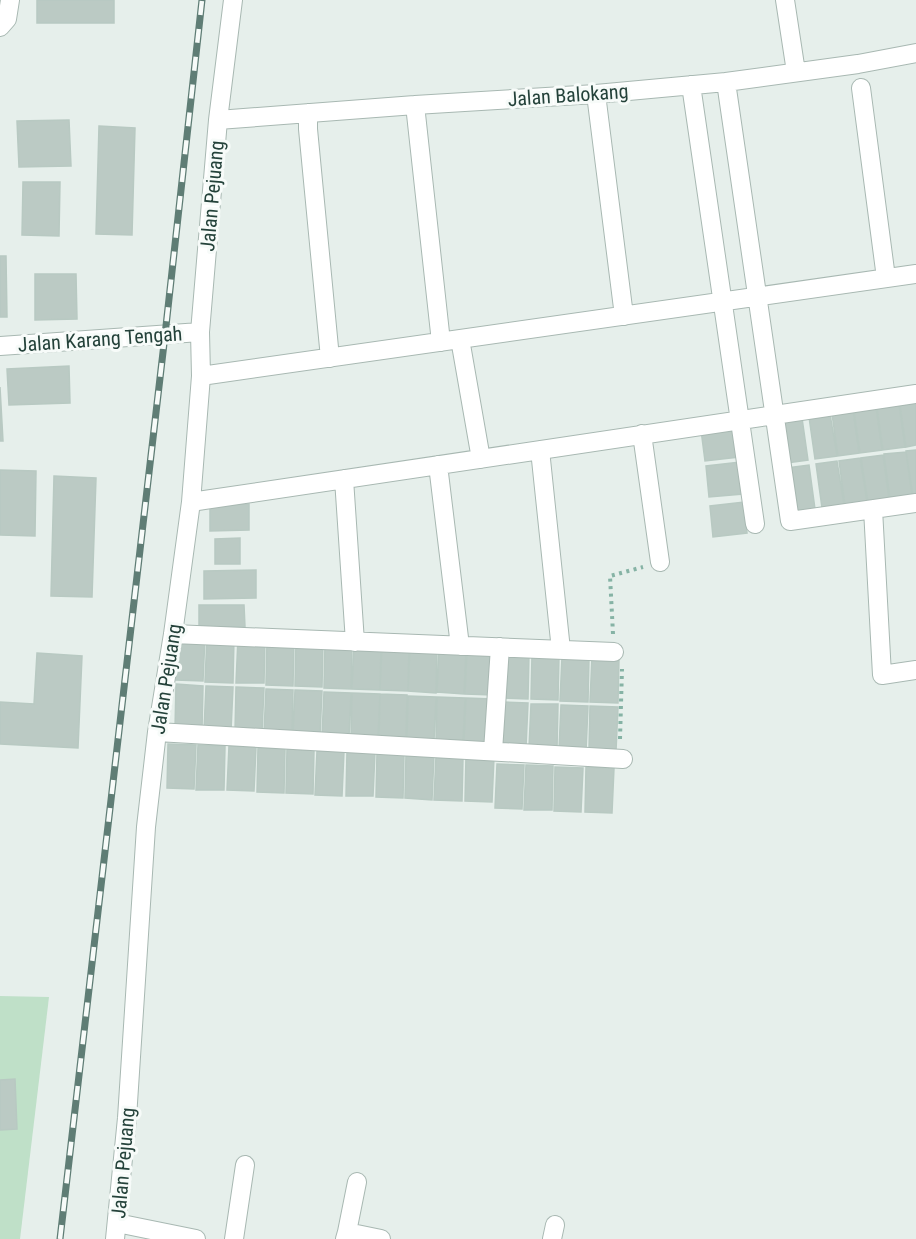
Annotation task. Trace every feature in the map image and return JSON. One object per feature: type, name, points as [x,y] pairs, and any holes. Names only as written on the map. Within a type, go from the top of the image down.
[{"type":"street","points":[[0,27],[7,19],[10,0]]},
{"type":"street","name":"Jalan Pejuang","points":[[116,1231],[127,1118],[146,827],[157,732],[191,502],[201,376],[200,332],[218,120],[233,0]]},
{"type":"street","points":[[785,0],[796,72]]},
{"type":"street","name":"Jalan Balokang","points":[[218,120],[596,94],[726,82],[858,64],[916,53]]},
{"type":"street","points":[[726,82],[790,521],[916,503]]},
{"type":"street","points":[[691,85],[755,524]]},
{"type":"street","points":[[861,88],[886,278]]},
{"type":"street","points":[[596,94],[624,316]]},
{"type":"street","points":[[415,105],[441,342]]},
{"type":"street","points":[[308,113],[330,358]]},
{"type":"street","points":[[201,376],[916,274]]},
{"type":"street","name":"Jalan Karang Tengah","points":[[0,346],[200,332]]},
{"type":"street","points":[[460,339],[481,459]]},
{"type":"street","points":[[191,502],[916,394]]},
{"type":"street","points":[[642,434],[660,562]]},
{"type":"street","points":[[540,450],[561,650]]},
{"type":"street","points":[[438,465],[460,646]]},
{"type":"street","points":[[344,479],[356,642]]},
{"type":"street","points":[[873,509],[882,675],[916,670]]},
{"type":"street","points":[[173,634],[614,652]]},
{"type":"street","points":[[493,751],[500,647]]},
{"type":"street","points":[[157,732],[623,759]]},
{"type":"street","points":[[234,1239],[245,1165]]},
{"type":"street","points":[[357,1182],[346,1235],[381,1239]]},
{"type":"street","points":[[116,1231],[196,1239]]},
{"type":"green space","points":[[0,996],[49,997],[20,1239],[0,1239]]},
{"type":"building","points":[[37,0],[114,0],[114,23],[37,23]]},
{"type":"building","points":[[69,120],[71,166],[19,167],[17,121]]},
{"type":"building","points":[[99,126],[135,128],[132,235],[96,234]]},
{"type":"building","points":[[23,182],[60,182],[59,236],[22,235]]},
{"type":"building","points":[[0,256],[6,256],[7,317],[0,317]]},
{"type":"building","points":[[35,274],[76,274],[77,319],[35,320]]},
{"type":"building","points":[[69,366],[70,403],[9,405],[7,369]]},
{"type":"building","points":[[0,387],[3,441],[0,441]]},
{"type":"building","points":[[916,402],[916,445],[906,447],[900,405]]},
{"type":"building","points":[[899,405],[905,447],[883,450],[877,408]]},
{"type":"building","points":[[876,408],[882,450],[860,453],[854,411]]},
{"type":"building","points":[[853,411],[859,453],[838,456],[832,414]]},
{"type":"building","points":[[830,414],[837,456],[815,459],[809,417]]},
{"type":"building","points":[[802,418],[808,460],[787,463],[780,421]]},
{"type":"building","points":[[736,426],[739,457],[705,461],[701,430]]},
{"type":"building","points":[[916,450],[916,495],[913,496],[906,451]]},
{"type":"building","points":[[906,452],[912,496],[890,499],[884,454]]},
{"type":"building","points":[[883,455],[889,499],[868,502],[861,458]]},
{"type":"building","points":[[860,458],[867,502],[845,505],[839,461]]},
{"type":"building","points":[[837,461],[844,505],[822,508],[816,464]]},
{"type":"building","points":[[740,462],[743,494],[709,497],[706,466]]},
{"type":"building","points":[[809,465],[815,509],[794,512],[787,468]]},
{"type":"building","points":[[0,470],[36,471],[35,536],[0,535]]},
{"type":"building","points":[[54,476],[96,478],[92,597],[51,596]]},
{"type":"building","points":[[744,502],[747,533],[713,537],[710,506]]},
{"type":"building","points":[[249,504],[249,530],[210,531],[210,505]]},
{"type":"building","points":[[240,538],[240,564],[215,564],[215,539]]},
{"type":"building","points":[[256,570],[256,598],[204,599],[204,571]]},
{"type":"building","points":[[199,605],[244,605],[245,627],[199,627]]},
{"type":"building","points":[[177,636],[205,637],[203,681],[176,680]]},
{"type":"building","points":[[207,637],[234,638],[233,683],[205,682]]},
{"type":"building","points":[[238,638],[265,639],[264,683],[236,683]]},
{"type":"building","points":[[267,640],[294,641],[293,686],[266,685]]},
{"type":"building","points":[[296,641],[323,642],[322,687],[295,686]]},
{"type":"building","points":[[325,643],[352,645],[351,689],[324,688]]},
{"type":"building","points":[[354,645],[381,646],[380,690],[352,689]]},
{"type":"building","points":[[382,646],[409,647],[408,691],[380,690]]},
{"type":"building","points":[[410,647],[437,648],[436,693],[408,691]]},
{"type":"building","points":[[439,648],[466,650],[464,694],[437,692]]},
{"type":"building","points":[[467,650],[494,651],[493,695],[465,694]]},
{"type":"building","points":[[37,653],[82,656],[78,748],[0,744],[0,702],[34,704]]},
{"type":"building","points":[[502,654],[529,654],[528,699],[501,698]]},
{"type":"building","points":[[532,655],[559,656],[558,700],[531,699]]},
{"type":"building","points":[[562,657],[589,658],[588,702],[560,701]]},
{"type":"building","points":[[592,657],[619,658],[618,703],[590,702]]},
{"type":"building","points":[[176,684],[203,686],[202,730],[175,729]]},
{"type":"building","points":[[206,686],[233,687],[231,731],[204,730]]},
{"type":"building","points":[[236,687],[264,688],[262,732],[235,731]]},
{"type":"building","points":[[266,689],[293,690],[292,734],[264,733]]},
{"type":"building","points":[[295,690],[322,691],[320,735],[293,734]]},
{"type":"building","points":[[324,692],[351,693],[349,737],[322,736]]},
{"type":"building","points":[[352,693],[380,694],[378,738],[351,738]]},
{"type":"building","points":[[380,694],[407,695],[406,739],[379,739]]},
{"type":"building","points":[[408,696],[436,697],[434,741],[407,740]]},
{"type":"building","points":[[437,697],[465,698],[463,742],[436,741]]},
{"type":"building","points":[[466,698],[493,699],[492,744],[464,743]]},
{"type":"building","points":[[500,702],[528,703],[526,747],[499,746]]},
{"type":"building","points":[[531,704],[558,704],[557,749],[529,748]]},
{"type":"building","points":[[561,705],[588,706],[586,751],[559,750]]},
{"type":"building","points":[[590,706],[618,707],[616,751],[589,750]]},
{"type":"building","points":[[168,744],[196,745],[194,789],[167,788]]},
{"type":"building","points":[[198,745],[225,746],[224,790],[196,790]]},
{"type":"building","points":[[229,746],[256,747],[254,791],[227,790]]},
{"type":"building","points":[[258,748],[285,749],[284,793],[257,792]]},
{"type":"building","points":[[287,749],[314,750],[313,794],[286,793]]},
{"type":"building","points":[[317,751],[344,751],[342,796],[315,795]]},
{"type":"building","points":[[347,751],[375,752],[373,796],[346,796]]},
{"type":"building","points":[[377,753],[404,754],[403,798],[376,797]]},
{"type":"building","points":[[406,754],[434,755],[432,800],[405,798]]},
{"type":"building","points":[[436,756],[463,757],[462,801],[434,800]]},
{"type":"building","points":[[466,756],[494,757],[492,802],[465,801]]},
{"type":"building","points":[[497,764],[524,765],[522,809],[495,808]]},
{"type":"building","points":[[526,765],[553,766],[552,810],[524,810]]},
{"type":"building","points":[[555,767],[583,768],[581,812],[554,811]]},
{"type":"building","points":[[586,767],[614,768],[612,813],[585,812]]},
{"type":"building","points":[[15,1079],[17,1129],[0,1130],[0,1080]]},
{"type":"railway","points":[[60,1239],[202,0]]}]
